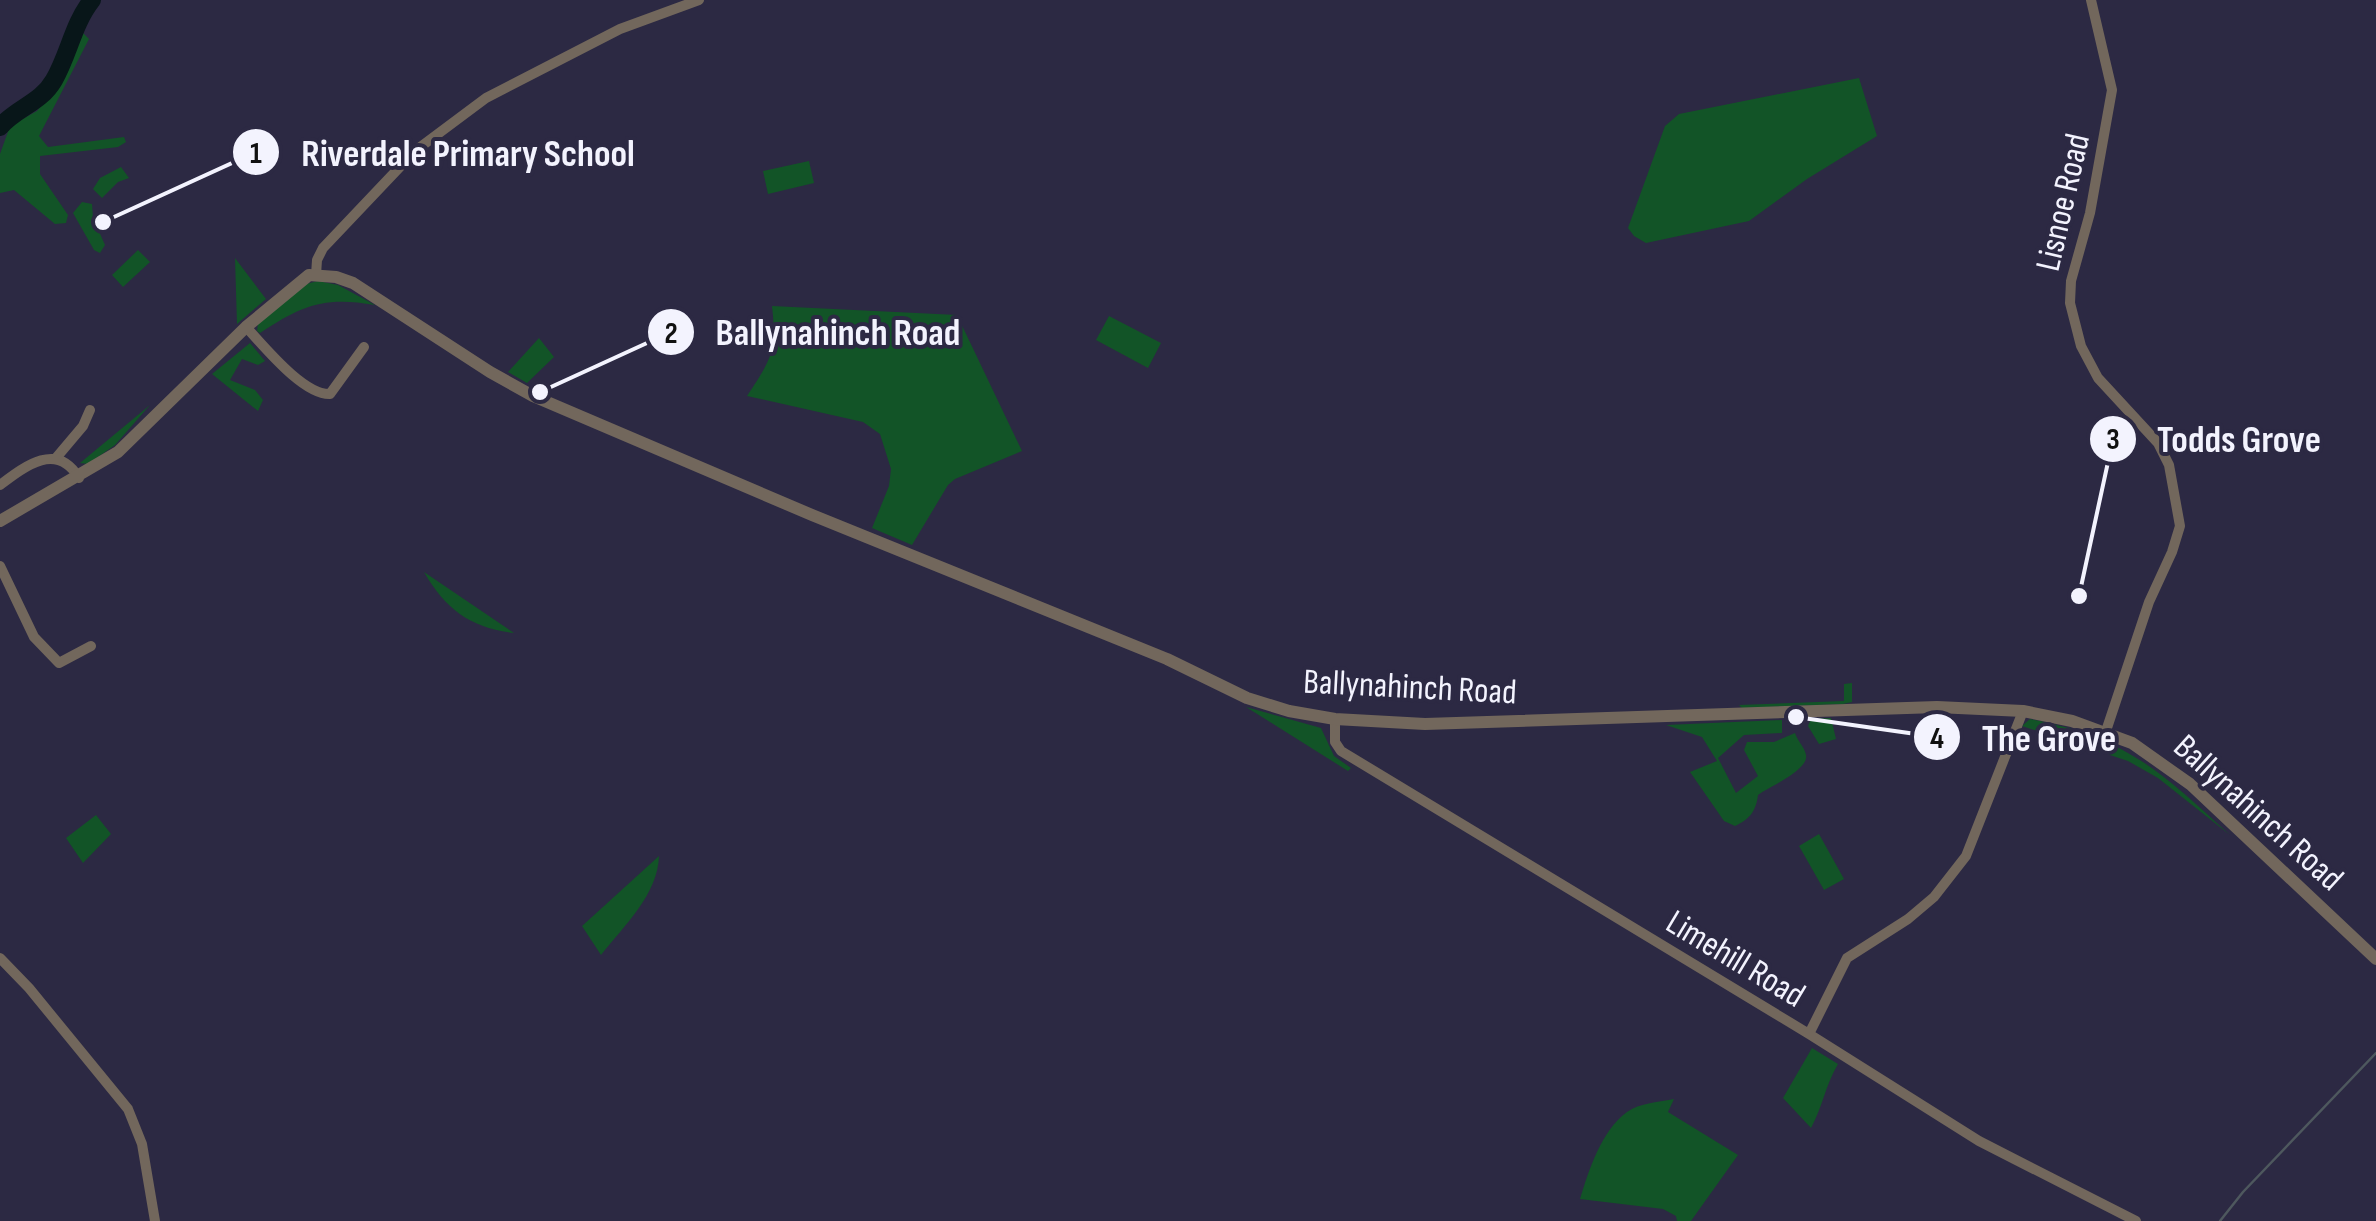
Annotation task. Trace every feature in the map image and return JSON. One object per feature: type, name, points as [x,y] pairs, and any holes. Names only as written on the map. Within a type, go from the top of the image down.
[{"type":"street","points":[[0,521],[78,478],[131,442],[246,327],[300,279],[316,274],[323,248],[414,151],[450,122],[486,98],[606,36],[700,0]]},
{"type":"street","name":"Lisnoe Road","points":[[2091,0],[2112,90],[2090,214],[2071,281],[2070,303],[2080,346],[2098,378],[2158,443],[2169,465],[2180,526],[2149,602],[2106,731]]},
{"type":"street","name":"Ballynahinch Road","points":[[316,274],[336,276],[366,291],[490,372],[542,400],[812,515],[1168,659],[1247,698],[1288,711],[1334,719],[1425,724],[1868,708],[2023,711],[2106,731],[2132,743],[2190,784],[2376,959]]},
{"type":"street","points":[[246,327],[288,371],[321,394],[330,394],[337,387],[361,352],[345,349]]},
{"type":"street","points":[[56,458],[83,426],[90,410]]},
{"type":"street","points":[[0,484],[32,462],[56,458],[68,464],[78,478]]},
{"type":"street","points":[[0,566],[34,636],[51,656],[59,663],[91,646]]},
{"type":"street","points":[[1809,1034],[1847,958],[1908,919],[1934,897],[1966,856],[2023,711]]},
{"type":"street","name":"Limehill Road","points":[[1334,719],[1335,742],[1341,752],[1809,1034],[1978,1141],[2136,1221]]},
{"type":"street","points":[[0,958],[128,1109],[142,1144],[155,1221]]},
{"type":"green space","points":[[81,31],[89,39],[39,136],[48,147],[124,137],[126,142],[118,147],[40,156],[40,174],[68,215],[66,223],[55,224],[14,190],[0,193],[0,154],[10,126],[37,111],[56,87]]},
{"type":"green space","points":[[1859,78],[1877,136],[1749,221],[1646,243],[1628,228],[1665,126],[1679,114]]},
{"type":"green space","points":[[809,161],[814,183],[768,194],[763,171]]},
{"type":"green space","points":[[121,167],[129,178],[118,182],[102,198],[93,189],[100,178]]},
{"type":"green space","points":[[82,202],[92,204],[93,218],[105,245],[100,253],[94,250],[73,213]]},
{"type":"green space","points":[[138,250],[150,262],[123,287],[112,275]]},
{"type":"green space","points":[[235,258],[266,299],[237,324]]},
{"type":"green space","points":[[318,281],[338,285],[375,305],[314,305],[260,333],[257,331],[258,324],[302,285]]},
{"type":"green space","points":[[772,306],[957,315],[1022,451],[955,479],[912,545],[872,528],[889,486],[891,469],[880,434],[863,422],[747,396],[771,354]]},
{"type":"green space","points":[[1109,316],[1161,343],[1148,368],[1096,340]]},
{"type":"green space","points":[[539,338],[554,357],[527,383],[508,372]]},
{"type":"green space","points":[[250,343],[265,361],[258,365],[242,359],[230,380],[255,390],[263,400],[258,411],[212,374]]},
{"type":"green space","points":[[150,405],[115,445],[88,464],[80,463]]},
{"type":"green space","points":[[424,572],[514,633],[485,627],[461,615],[441,597]]},
{"type":"green space","points":[[1852,683],[1852,702],[1843,704],[1742,708],[1739,705],[1844,701],[1844,684]]},
{"type":"green space","points":[[1246,707],[1321,728],[1334,756],[1351,768],[1348,771]]},
{"type":"green space","points":[[1831,718],[1836,739],[1819,744],[1808,726],[1811,719]]},
{"type":"green space","points":[[2030,719],[2092,736],[2140,760],[2230,835],[2158,778],[2128,761],[2022,726]]},
{"type":"green space","points":[[1782,720],[1782,733],[1744,735],[1718,758],[1736,793],[1758,776],[1744,750],[1747,742],[1774,742],[1795,733],[1805,752],[1805,761],[1795,772],[1758,795],[1754,810],[1745,820],[1735,826],[1724,821],[1690,772],[1717,761],[1702,737],[1666,725]]},
{"type":"green space","points":[[96,815],[111,834],[83,863],[66,838]]},
{"type":"green space","points":[[1819,834],[1844,879],[1824,890],[1799,846]]},
{"type":"green space","points":[[659,856],[646,896],[601,955],[582,926]]},
{"type":"green space","points":[[1812,1048],[1838,1064],[1811,1128],[1783,1098]]},
{"type":"green space","points":[[1674,1099],[1668,1112],[1738,1155],[1691,1221],[1677,1221],[1676,1216],[1663,1209],[1580,1199],[1597,1152],[1618,1120],[1637,1107]]},
{"type":"waterway","points":[[0,127],[49,88],[92,0]]},
{"type":"waterway","points":[[2220,1221],[2376,1053]]},
{"type":"place","name":"Riverdale Primary School","points":[[103,222]]},
{"type":"place","name":"Ballynahinch Road","points":[[540,392]]},
{"type":"place","name":"Todds Grove","points":[[2079,596]]},
{"type":"place","name":"The Grove","points":[[1796,717]]}]
